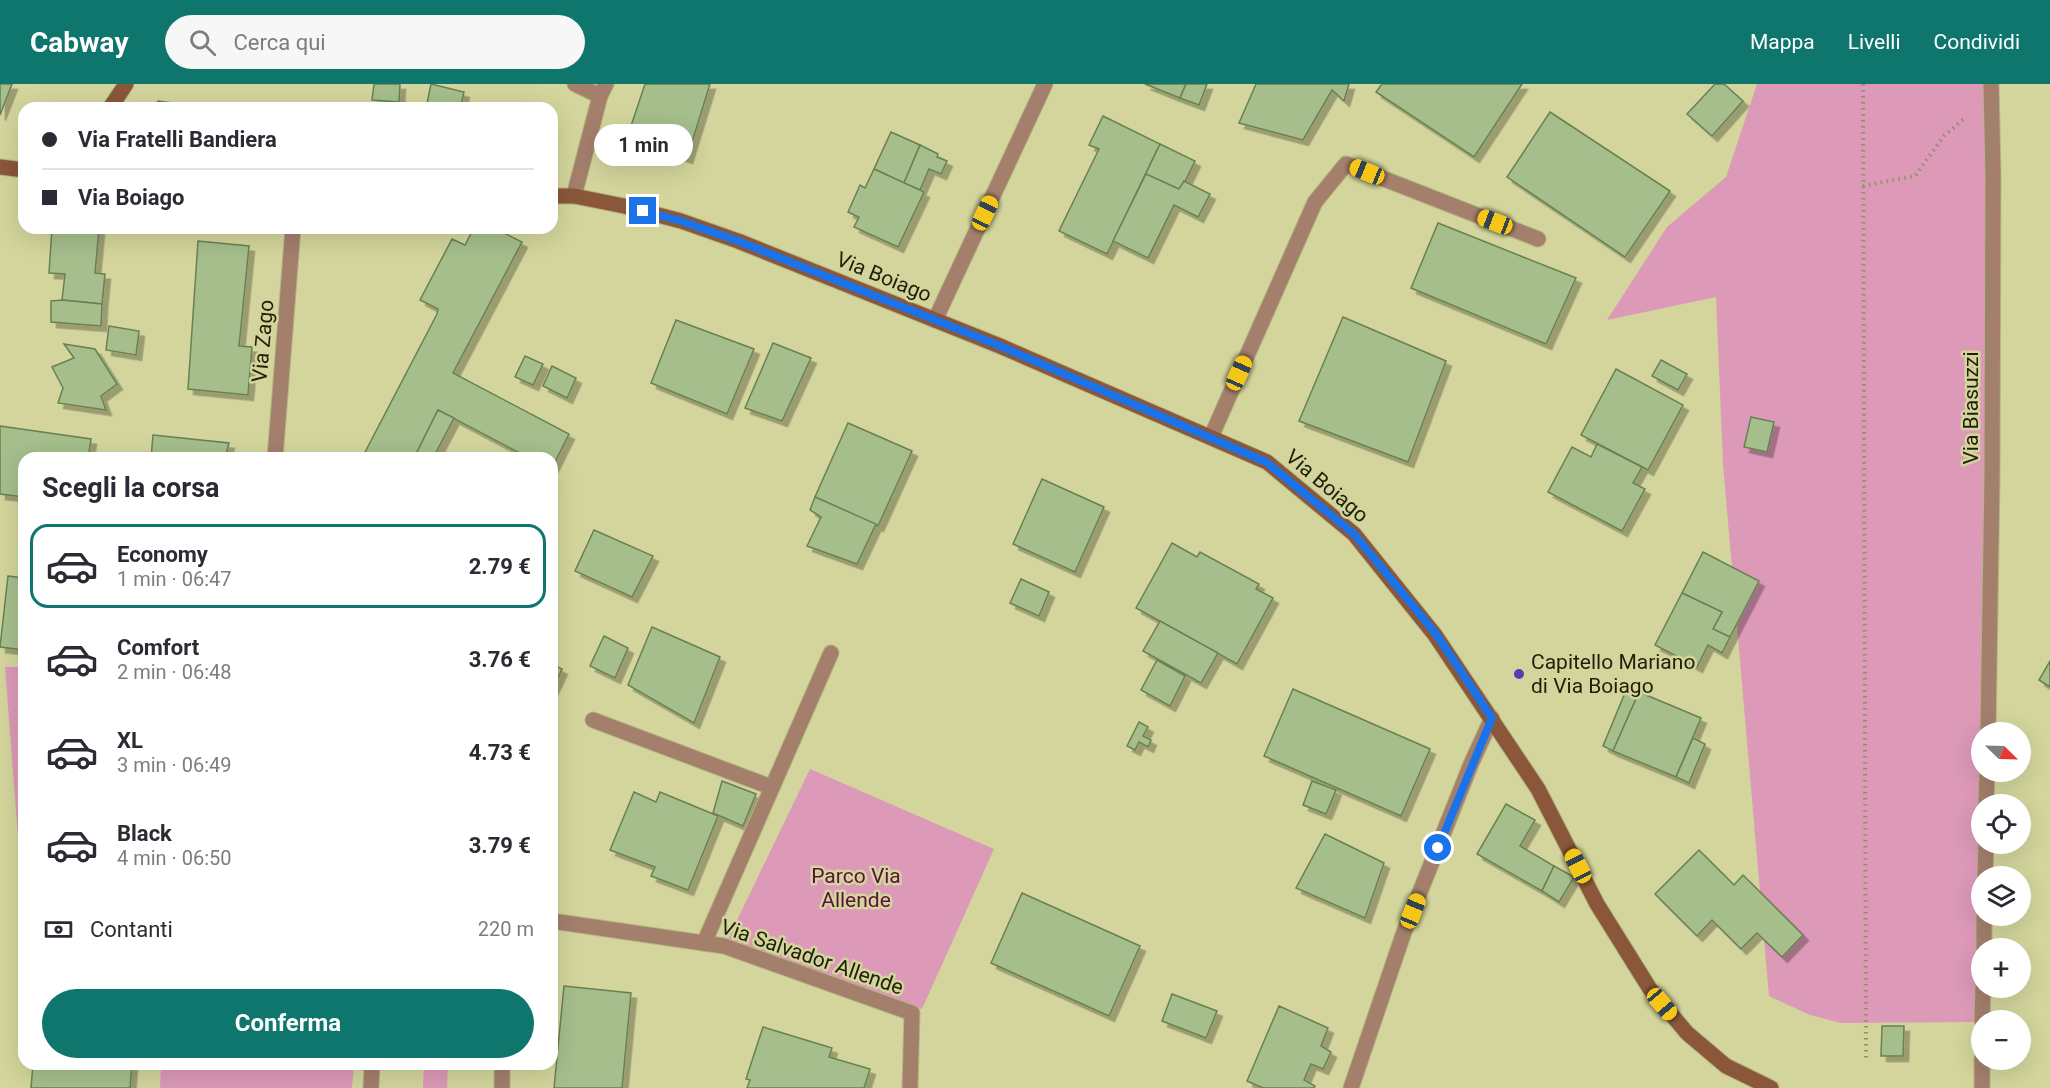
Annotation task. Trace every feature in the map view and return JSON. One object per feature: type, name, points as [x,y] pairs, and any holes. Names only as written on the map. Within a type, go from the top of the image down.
[{"type":"street","points":[[114,102],[126,84]]},
{"type":"street","points":[[574,196],[603,90],[575,84]]},
{"type":"street","points":[[935,320],[1046,84]]},
{"type":"street","name":"Via Biasuzzi","points":[[1988,722],[1992,478],[1991,90]]},
{"type":"street","points":[[1211,437],[1315,202],[1346,164],[1538,239]]},
{"type":"street","points":[[0,168],[18,170]]},
{"type":"street","name":"Via Boiago","points":[[558,196],[574,196],[624,206],[681,221],[738,241],[1090,384],[1266,462],[1354,534],[1436,634],[1538,789],[1597,904],[1650,989],[1687,1034],[1718,1060],[1771,1088]]},
{"type":"street","name":"Via Zago","points":[[275,452],[293,234]]},
{"type":"street","points":[[704,943],[831,653]]},
{"type":"street","points":[[1351,1088],[1404,932],[1471,764],[1492,718]]},
{"type":"street","points":[[593,720],[771,788]]},
{"type":"street","name":"Via Salvador Allende","points":[[558,922],[724,946],[912,1013],[910,1088]]},
{"type":"street","points":[[371,1088],[372,1070]]},
{"type":"street","points":[[502,1070],[502,1088]]},
{"type":"street","points":[[1982,1070],[1982,1088]]},
{"type":"path","points":[[1863,84],[1866,1060]]},
{"type":"path","points":[[1863,186],[1915,176],[1944,136],[1991,90]]},
{"type":"green space","points":[[1757,84],[1990,84],[1985,243],[1982,722],[1971,722],[1971,782],[1982,782],[1982,794],[1971,794],[1971,854],[1982,854],[1982,866],[1971,866],[1971,926],[1981,926],[1981,938],[1971,938],[1971,998],[1980,998],[1979,1010],[1971,1010],[1971,1022],[1841,1023],[1810,1015],[1769,996],[1723,464],[1716,297],[1607,320],[1667,227],[1726,177]]},
{"type":"green space","points":[[5,667],[18,667],[18,837]]},
{"type":"green space","name":"Parco Via Allende","points":[[810,769],[994,849],[922,1009],[728,939]]},
{"type":"green space","points":[[161,1070],[354,1070],[352,1088],[160,1088]]},
{"type":"green space","points":[[424,1070],[448,1070],[447,1088],[423,1088]]},
{"type":"building","points":[[0,84],[12,84],[0,115]]},
{"type":"building","points":[[374,84],[400,84],[399,102],[372,100]]},
{"type":"building","points":[[431,84],[464,92],[462,102],[427,102]]},
{"type":"building","points":[[645,84],[710,84],[687,158],[627,138]]},
{"type":"building","points":[[1145,84],[1186,84],[1180,98]]},
{"type":"building","points":[[1186,84],[1207,84],[1199,105],[1180,98]]},
{"type":"building","points":[[1256,84],[1349,84],[1344,101],[1332,90],[1303,140],[1239,123]]},
{"type":"building","points":[[1382,84],[1522,84],[1474,157],[1376,92]]},
{"type":"building","points":[[1715,84],[1724,84],[1743,101],[1712,136],[1687,114]]},
{"type":"building","points":[[1550,112],[1670,191],[1625,257],[1507,177]]},
{"type":"building","points":[[1103,116],[1160,144],[1107,254],[1059,231],[1099,149],[1089,145]]},
{"type":"building","points":[[891,132],[920,145],[904,183],[874,169]]},
{"type":"building","points":[[1160,144],[1195,161],[1149,256],[1114,240]]},
{"type":"building","points":[[920,145],[947,161],[941,174],[929,169],[920,190],[904,183]]},
{"type":"building","points":[[874,169],[924,192],[898,247],[854,227],[859,217],[848,212],[860,185],[865,188]]},
{"type":"building","points":[[1146,174],[1179,189],[1184,181],[1210,194],[1198,217],[1174,205],[1148,258],[1113,241]]},
{"type":"building","points":[[1438,223],[1576,278],[1546,344],[1411,288]]},
{"type":"building","points":[[52,234],[99,234],[95,273],[105,274],[102,304],[62,300],[65,274],[49,273]]},
{"type":"building","points":[[471,234],[506,234],[522,242],[453,373],[569,434],[558,456],[558,452],[518,452],[438,410],[417,452],[365,452],[437,314],[438,309],[420,300],[452,239],[465,245]]},
{"type":"building","points":[[198,241],[249,246],[239,346],[252,347],[248,395],[188,389]]},
{"type":"building","points":[[51,301],[102,304],[101,326],[51,322]]},
{"type":"building","points":[[1343,317],[1446,361],[1408,462],[1299,421]]},
{"type":"building","points":[[676,320],[754,349],[727,414],[651,383]]},
{"type":"building","points":[[109,326],[139,331],[136,355],[106,350]]},
{"type":"building","points":[[773,343],[811,358],[782,421],[745,408]]},
{"type":"building","points":[[64,344],[95,349],[117,384],[101,396],[106,410],[58,403],[63,388],[52,367],[74,358]]},
{"type":"building","points":[[525,356],[543,364],[533,385],[515,377]]},
{"type":"building","points":[[1661,360],[1687,374],[1678,390],[1652,376]]},
{"type":"building","points":[[552,366],[576,378],[567,398],[543,386]]},
{"type":"building","points":[[1616,369],[1683,405],[1648,470],[1581,435]]},
{"type":"building","points":[[438,410],[454,418],[436,452],[417,452]]},
{"type":"building","points":[[1751,417],[1774,422],[1767,452],[1744,447]]},
{"type":"building","points":[[848,423],[912,451],[878,526],[815,497]]},
{"type":"building","points":[[0,426],[91,439],[89,452],[18,452],[18,496],[0,494]]},
{"type":"building","points":[[153,435],[229,443],[227,452],[152,452]]},
{"type":"building","points":[[1597,444],[1642,467],[1633,483],[1645,489],[1622,531],[1548,492],[1572,447],[1591,457]]},
{"type":"building","points":[[1042,479],[1104,507],[1075,572],[1013,544]]},
{"type":"building","points":[[815,497],[876,524],[857,564],[807,546],[821,517],[810,510]]},
{"type":"building","points":[[594,530],[653,556],[632,597],[575,571]]},
{"type":"building","points":[[1172,543],[1197,557],[1200,552],[1259,584],[1256,589],[1273,598],[1237,664],[1136,608]]},
{"type":"building","points":[[1703,552],[1759,581],[1730,637],[1713,629],[1722,612],[1682,593]]},
{"type":"building","points":[[8,576],[18,577],[18,649],[0,647]]},
{"type":"building","points":[[1021,579],[1049,592],[1039,616],[1010,603]]},
{"type":"building","points":[[1682,593],[1722,612],[1713,629],[1730,637],[1722,653],[1708,645],[1697,667],[1655,645]]},
{"type":"building","points":[[1160,621],[1218,653],[1201,683],[1143,651]]},
{"type":"building","points":[[652,627],[720,657],[694,723],[628,685]]},
{"type":"building","points":[[604,636],[628,648],[615,678],[590,666]]},
{"type":"building","points":[[1157,660],[1185,676],[1170,706],[1141,690]]},
{"type":"building","points":[[2050,661],[2050,687],[2039,680]]},
{"type":"building","points":[[1627,688],[1639,692],[1613,751],[1603,746]]},
{"type":"building","points":[[1293,689],[1430,749],[1401,816],[1264,756]]},
{"type":"building","points":[[1639,692],[1701,718],[1676,777],[1613,751]]},
{"type":"building","points":[[1139,722],[1148,727],[1143,736],[1151,740],[1148,747],[1139,742],[1135,750],[1127,746]]},
{"type":"building","points":[[1693,738],[1705,744],[1689,783],[1676,777]]},
{"type":"building","points":[[722,781],[756,794],[743,826],[713,813]]},
{"type":"building","points":[[1312,781],[1336,790],[1326,814],[1303,805]]},
{"type":"building","points":[[634,792],[656,802],[660,792],[718,816],[688,890],[651,876],[655,867],[610,850]]},
{"type":"building","points":[[1506,804],[1535,820],[1520,846],[1554,866],[1542,891],[1477,854]]},
{"type":"building","points":[[1325,834],[1384,863],[1365,918],[1296,888]]},
{"type":"building","points":[[1699,850],[1734,885],[1743,875],[1803,935],[1782,957],[1757,933],[1741,949],[1712,920],[1697,936],[1655,894]]},
{"type":"building","points":[[1554,866],[1574,877],[1559,902],[1542,891]]},
{"type":"building","points":[[1022,893],[1140,946],[1109,1016],[991,963]]},
{"type":"building","points":[[564,986],[631,993],[622,1088],[554,1088],[556,1070],[558,1070]]},
{"type":"building","points":[[1172,994],[1217,1011],[1206,1038],[1162,1021]]},
{"type":"building","points":[[1279,1006],[1328,1028],[1321,1046],[1331,1052],[1323,1069],[1311,1064],[1304,1080],[1315,1086],[1314,1088],[1263,1088],[1247,1081]]},
{"type":"building","points":[[1882,1026],[1904,1026],[1903,1056],[1881,1056]]},
{"type":"building","points":[[763,1027],[832,1048],[829,1057],[870,1069],[864,1088],[747,1088],[750,1080],[746,1079]]},
{"type":"building","points":[[32,1070],[132,1070],[130,1088],[31,1088]]},
{"type":"place","name":"Capitello Mariano di Via Boiago","points":[[1519,674]]},
{"type":"route","points":[[643,211],[681,221],[738,241],[1000,346],[1266,462],[1354,534],[1436,634],[1492,718],[1438,848]]}]
